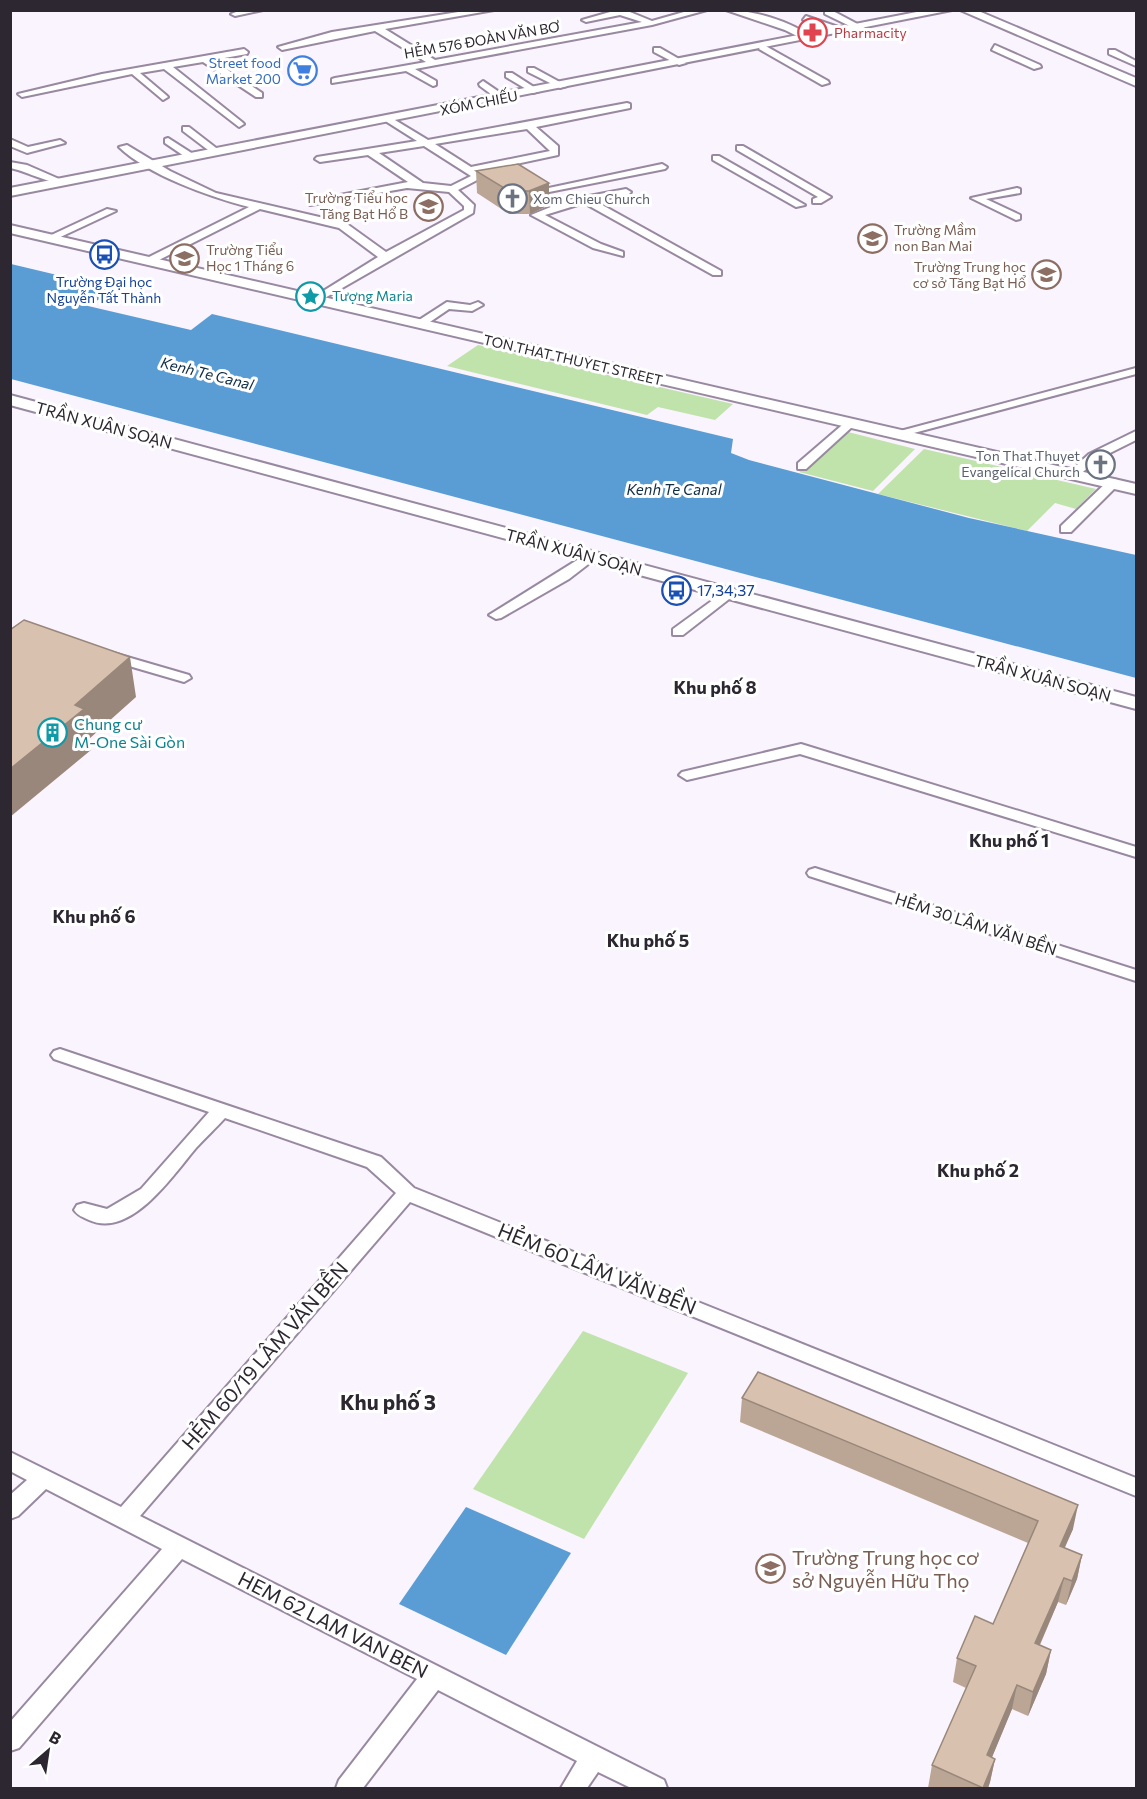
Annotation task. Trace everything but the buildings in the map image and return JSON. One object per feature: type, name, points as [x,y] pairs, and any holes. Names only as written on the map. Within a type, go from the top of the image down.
[{"type":"main road","name":"XÓM CHIẾU","points":[[10,192],[214,151],[530,93],[947,10]]},
{"type":"main road","points":[[964,10],[1137,82]]},
{"type":"main road","name":"TON THAT THUYET STREET","points":[[10,229],[900,436],[1135,487]]},
{"type":"main road","name":"TRẦN XUÂN SOẠN","points":[[10,400],[1137,704]]},
{"type":"street","points":[[235,14],[259,10]]},
{"type":"street","points":[[282,47],[377,28],[490,10]]},
{"type":"street","name":"HẺM 576 ĐOÀN VĂN BƠ","points":[[335,81],[652,23],[703,10]]},
{"type":"street","points":[[730,10],[788,28],[808,38]]},
{"type":"street","points":[[586,20],[621,11],[652,23]]},
{"type":"street","points":[[828,12],[861,28]]},
{"type":"street","points":[[806,18],[841,32]]},
{"type":"street","points":[[377,28],[434,63]]},
{"type":"street","points":[[762,47],[825,83]]},
{"type":"street","points":[[995,48],[1037,67]]},
{"type":"street","points":[[657,50],[682,63]]},
{"type":"street","points":[[22,94],[244,52]]},
{"type":"street","points":[[1112,52],[1137,63]]},
{"type":"street","points":[[205,59],[259,94]]},
{"type":"street","points":[[167,67],[239,124]]},
{"type":"street","points":[[406,68],[433,83]]},
{"type":"street","points":[[531,70],[563,86]]},
{"type":"street","points":[[134,72],[163,97]]},
{"type":"street","points":[[510,75],[530,93]]},
{"type":"street","points":[[500,80],[530,93]]},
{"type":"street","points":[[483,84],[502,98]]},
{"type":"street","points":[[320,159],[529,126],[627,106]]},
{"type":"street","points":[[390,120],[474,173]]},
{"type":"street","points":[[452,189],[474,173],[555,153],[555,148],[529,126]]},
{"type":"street","points":[[205,129],[188,131],[214,151]]},
{"type":"street","points":[[168,141],[190,156]]},
{"type":"street","points":[[10,142],[27,150],[60,143]]},
{"type":"street","points":[[124,147],[213,195],[339,225]]},
{"type":"street","points":[[740,148],[826,197],[817,201]]},
{"type":"street","points":[[370,152],[420,185]]},
{"type":"street","points":[[716,158],[800,205]]},
{"type":"street","points":[[10,165],[24,167],[61,182]]},
{"type":"street","points":[[572,202],[545,186],[662,167]]},
{"type":"street","points":[[314,203],[379,190],[420,185],[452,189],[469,205],[469,211],[385,257],[316,300]]},
{"type":"street","points":[[1016,217],[979,202],[976,198],[1017,191]]},
{"type":"street","points":[[619,254],[536,215],[572,202],[626,192]]},
{"type":"street","points":[[587,200],[717,273]]},
{"type":"street","points":[[149,261],[256,207]]},
{"type":"street","points":[[50,238],[111,211]]},
{"type":"street","points":[[326,214],[385,257]]},
{"type":"street","points":[[420,324],[447,305],[472,308],[478,305]]},
{"type":"street","points":[[900,436],[1137,370]]},
{"type":"street","points":[[900,436],[1137,380]]},
{"type":"street","points":[[802,466],[848,424]]},
{"type":"street","points":[[1073,474],[1076,469],[1106,450],[1137,435]]},
{"type":"street","points":[[1066,529],[1113,483]]},
{"type":"street","points":[[496,615],[564,576],[590,556]]},
{"type":"street","points":[[678,632],[728,593]]},
{"type":"street","points":[[95,651],[184,678]]},
{"type":"street","points":[[687,775],[801,749],[1137,852]]},
{"type":"street","name":"HẺM 30 LÂM VĂN BỀN","points":[[814,873],[1137,976]]},
{"type":"street","name":"HẺM 60 LÂM VĂN BỀN","points":[[60,1055],[374,1162],[407,1193],[1137,1487]]},
{"type":"street","points":[[84,1210],[100,1216],[117,1213],[148,1194],[222,1110]]},
{"type":"street","name":"HẺM 60/19 LÂM VĂN BỀN","points":[[124,1519],[407,1193]]},
{"type":"street","name":"HEM 62 LAM VAN BEN","points":[[10,1461],[655,1788]]},
{"type":"street","points":[[10,1510],[43,1478]]},
{"type":"street","points":[[10,1740],[178,1546]]},
{"type":"street","points":[[348,1788],[434,1676]]},
{"type":"street","points":[[573,1788],[594,1757]]},
{"type":"green space","points":[[478,345],[733,404],[715,420],[658,407],[647,415],[447,366]]},
{"type":"green space","points":[[844,431],[915,449],[873,491],[799,472]]},
{"type":"green space","points":[[924,449],[1096,489],[1076,509],[1055,503],[1027,531],[878,494]]},
{"type":"green space","points":[[583,1331],[688,1373],[584,1539],[473,1489]]},
{"type":"water","name":"Kenh Te Canal","points":[[11,264],[116,289],[88,306],[191,330],[212,314],[733,439],[731,453],[749,460],[969,518],[1136,555],[1136,678],[11,379]]},
{"type":"water","points":[[466,1507],[571,1553],[506,1655],[399,1604]]},
{"type":"place","name":"Pharmacity","points":[[813,33]]},
{"type":"place","name":"Street food Market 200","points":[[302,71]]},
{"type":"place","name":"Xom Chieu Church","points":[[512,199]]},
{"type":"place","name":"Trường Tiểu học Tăng Bạt Hổ B","points":[[429,206]]},
{"type":"place","name":"Trường Mầm non Ban Mai","points":[[873,238]]},
{"type":"place","name":"Trường Đại học Nguyễn Tất Thành","points":[[104,255]]},
{"type":"place","name":"Trường Tiểu Học 1 Tháng 6","points":[[185,258]]},
{"type":"place","name":"Trường Trung học cơ sở Tăng Bạt Hổ","points":[[1047,275]]},
{"type":"place","name":"Tượng Maria","points":[[311,296]]},
{"type":"place","name":"Ton That Thuyet Evangelical Church","points":[[1101,464]]},
{"type":"place","name":"17,34,37","points":[[676,590]]},
{"type":"place","name":"Chung cư M-One Sài Gòn","points":[[53,733]]},
{"type":"place","name":"Trường Trung học cơ sở Nguyễn Hữu Thọ","points":[[771,1569]]},
{"type":"district","name":"Khu phố 8","points":[[715,688]]},
{"type":"district","name":"Khu phố 1","points":[[1009,841]]},
{"type":"district","name":"Khu phố 6","points":[[94,917]]},
{"type":"district","name":"Khu phố 5","points":[[648,941]]},
{"type":"district","name":"Khu phố 2","points":[[978,1171]]},
{"type":"district","name":"Khu phố 3","points":[[388,1403]]}]
